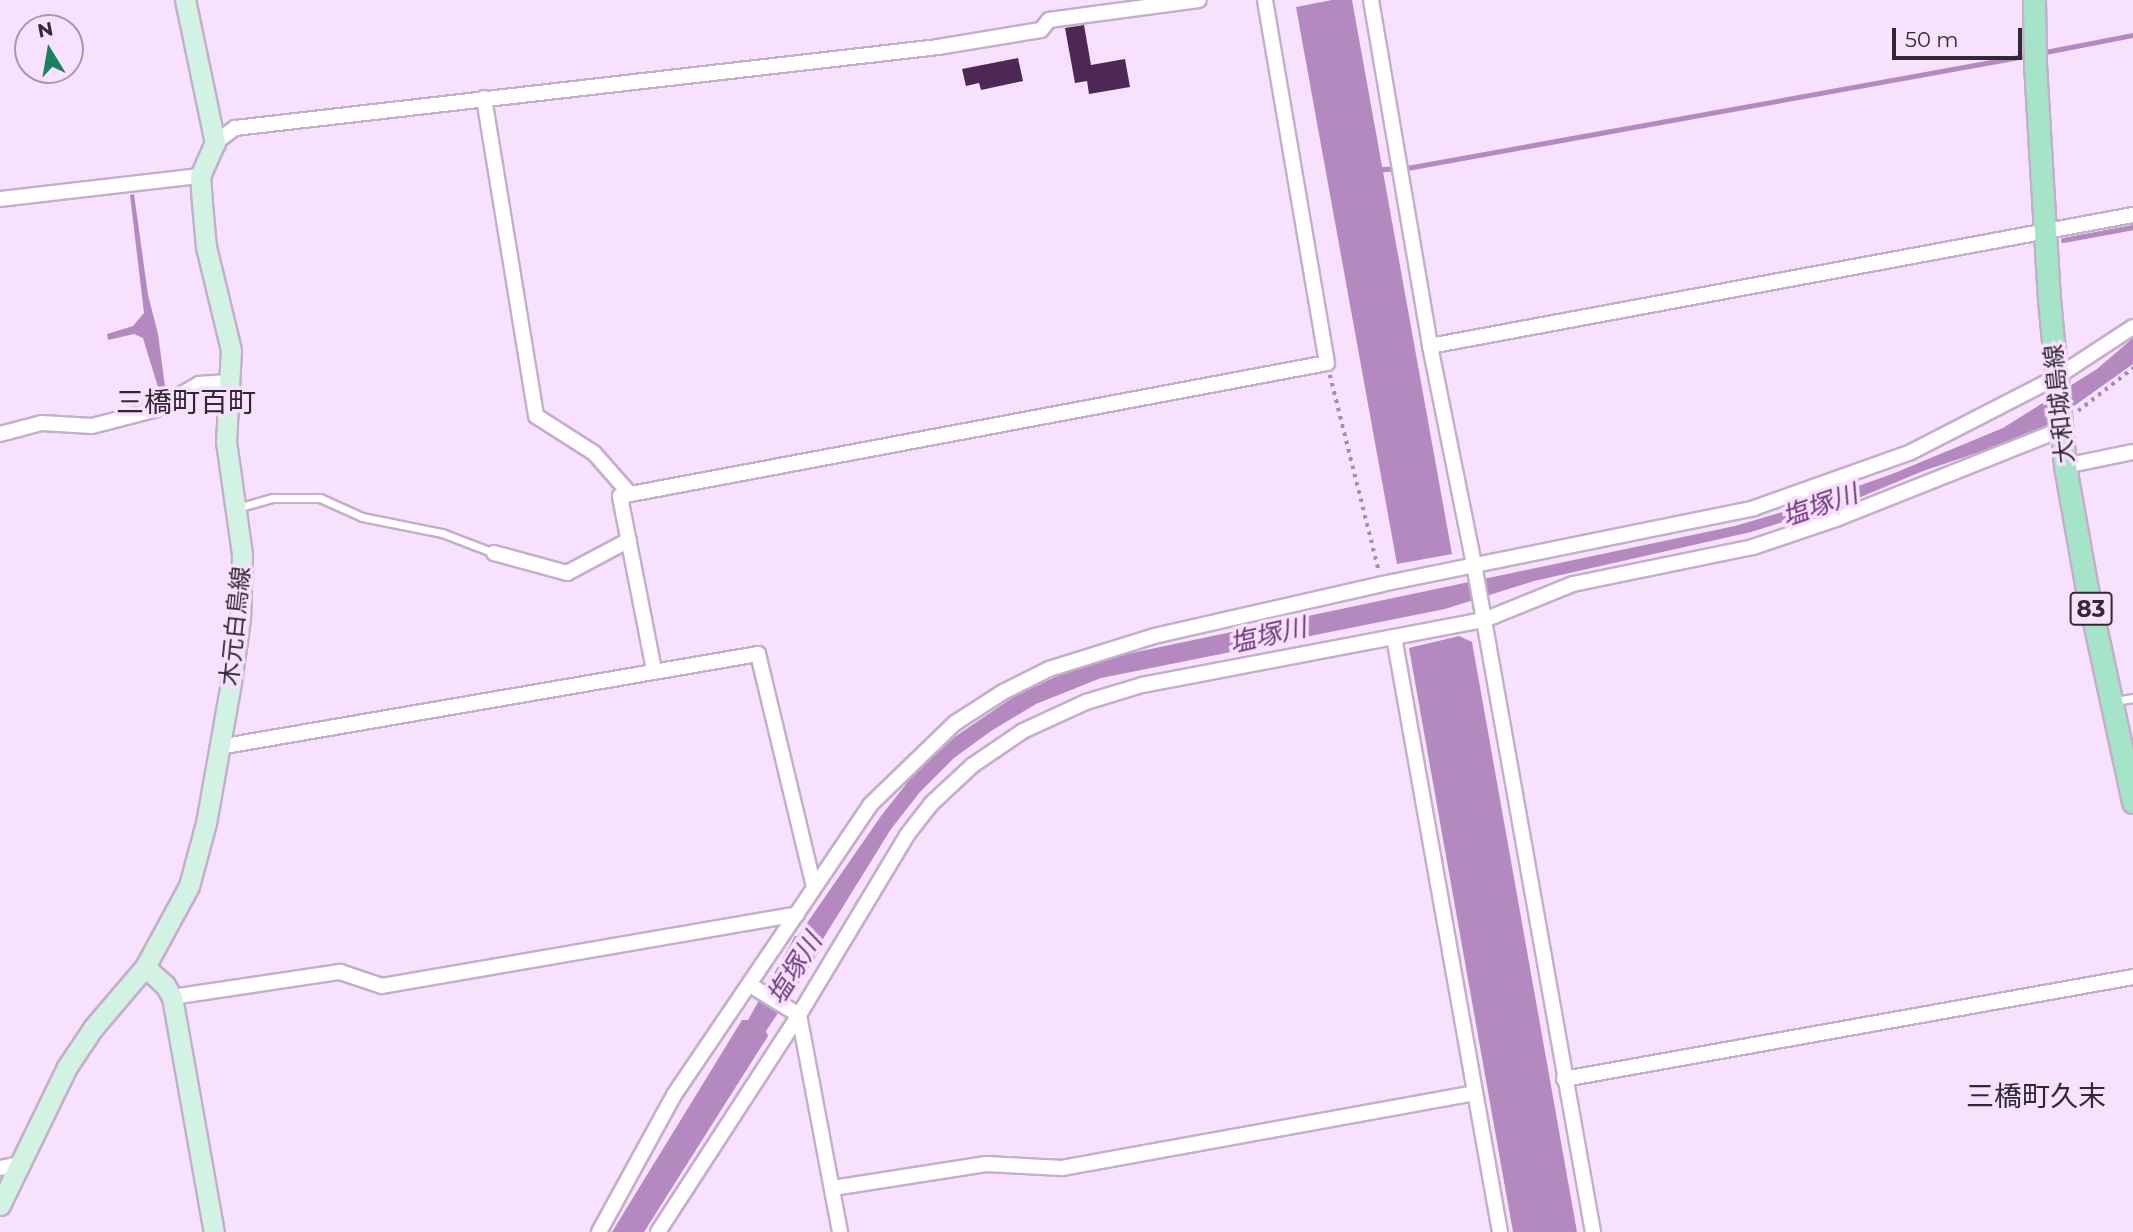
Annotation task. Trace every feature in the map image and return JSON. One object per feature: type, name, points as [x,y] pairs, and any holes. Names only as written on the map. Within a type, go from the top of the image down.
[{"type":"main road","points":[[186,0],[215,143]]},
{"type":"main road","name":"大和城島線","points":[[2034,0],[2045,231],[2055,382],[2064,466],[2087,589],[2133,802]]},
{"type":"main road","name":"木元白鳥線","points":[[0,1205],[10,1166],[67,1067],[93,1028],[145,967],[189,886],[206,823],[240,619],[242,554],[226,442],[230,350],[206,247],[200,176],[215,143]]},
{"type":"main road","points":[[145,967],[165,985],[172,997],[214,1232]]},
{"type":"street","points":[[215,143],[235,128],[938,47],[1041,30],[1048,20],[1199,0]]},
{"type":"street","points":[[654,670],[620,496],[1328,363],[1265,0]]},
{"type":"street","points":[[1371,0],[1430,346],[1474,564],[1593,1232]]},
{"type":"street","points":[[484,98],[536,416],[594,453],[630,494]]},
{"type":"street","points":[[0,199],[200,176]]},
{"type":"street","points":[[1430,346],[2133,215]]},
{"type":"street","points":[[599,1232],[674,1095],[870,805],[955,723],[1003,692],[1049,669],[1107,649],[1382,584],[1754,508],[1911,452],[2055,382],[2133,327]]},
{"type":"street","points":[[0,434],[42,423],[92,426],[154,411],[199,384],[228,382]]},
{"type":"street","points":[[658,1232],[907,835],[931,804],[973,765],[1023,731],[1086,702],[1142,685],[1484,620],[1573,584],[1753,547],[1836,519],[2060,423]]},
{"type":"street","points":[[2064,466],[2133,452]]},
{"type":"street","points":[[494,553],[567,573],[629,540]]},
{"type":"street","points":[[1394,636],[1500,1232]]},
{"type":"street","points":[[219,747],[758,654],[814,887]]},
{"type":"street","points":[[172,997],[340,972],[382,986],[797,914]]},
{"type":"street","points":[[1564,1079],[2133,977]]},
{"type":"street","points":[[750,985],[794,1012],[833,1188],[840,1232]]},
{"type":"street","points":[[833,1188],[986,1164],[1062,1168],[1474,1093]]},
{"type":"lane","points":[[236,508],[273,498],[320,498],[362,517],[442,533],[494,553]]},
{"type":"lane","points":[[2121,700],[2133,698]]},
{"type":"path","points":[[1328,363],[1382,584]]},
{"type":"path","points":[[2060,423],[2133,368]]},
{"type":"water","points":[[1332,0],[1352,0],[1452,554],[1397,564],[1296,7]]},
{"type":"water","points":[[134,194],[148,295],[158,334],[166,394],[161,397],[143,338],[134,334],[108,340],[107,334],[133,326],[144,313],[130,195]]},
{"type":"water","name":"塩塚川","points":[[2133,338],[2133,364],[2036,433],[1923,471],[1856,499],[1751,532],[1534,581],[1445,609],[1101,678],[1036,704],[991,731],[954,758],[920,792],[891,829],[818,947],[819,952],[766,1031],[768,1036],[644,1232],[612,1232],[742,1020],[748,1020],[795,936],[798,936],[881,816],[914,774],[956,736],[1015,696],[1064,673],[1108,658],[1735,526],[1799,507],[1892,474],[2003,428],[2097,369]]},
{"type":"water","points":[[1459,636],[1472,642],[1577,1232],[1513,1232],[1409,648]]},
{"type":"building","points":[[1084,25],[1091,65],[1125,59],[1130,87],[1089,94],[1087,81],[1075,83],[1065,28]]},
{"type":"building","points":[[1018,58],[1023,81],[981,90],[979,83],[966,86],[962,69]]},
{"type":"waterway","points":[[2040,53],[2133,35]]},
{"type":"waterway","points":[[1383,169],[1407,168],[2030,55]]},
{"type":"waterway","points":[[2063,240],[2133,227]]},
{"type":"district","name":"三橋町百町","points":[[186,402]]},
{"type":"district","name":"三橋町久末","points":[[2036,1096]]}]
